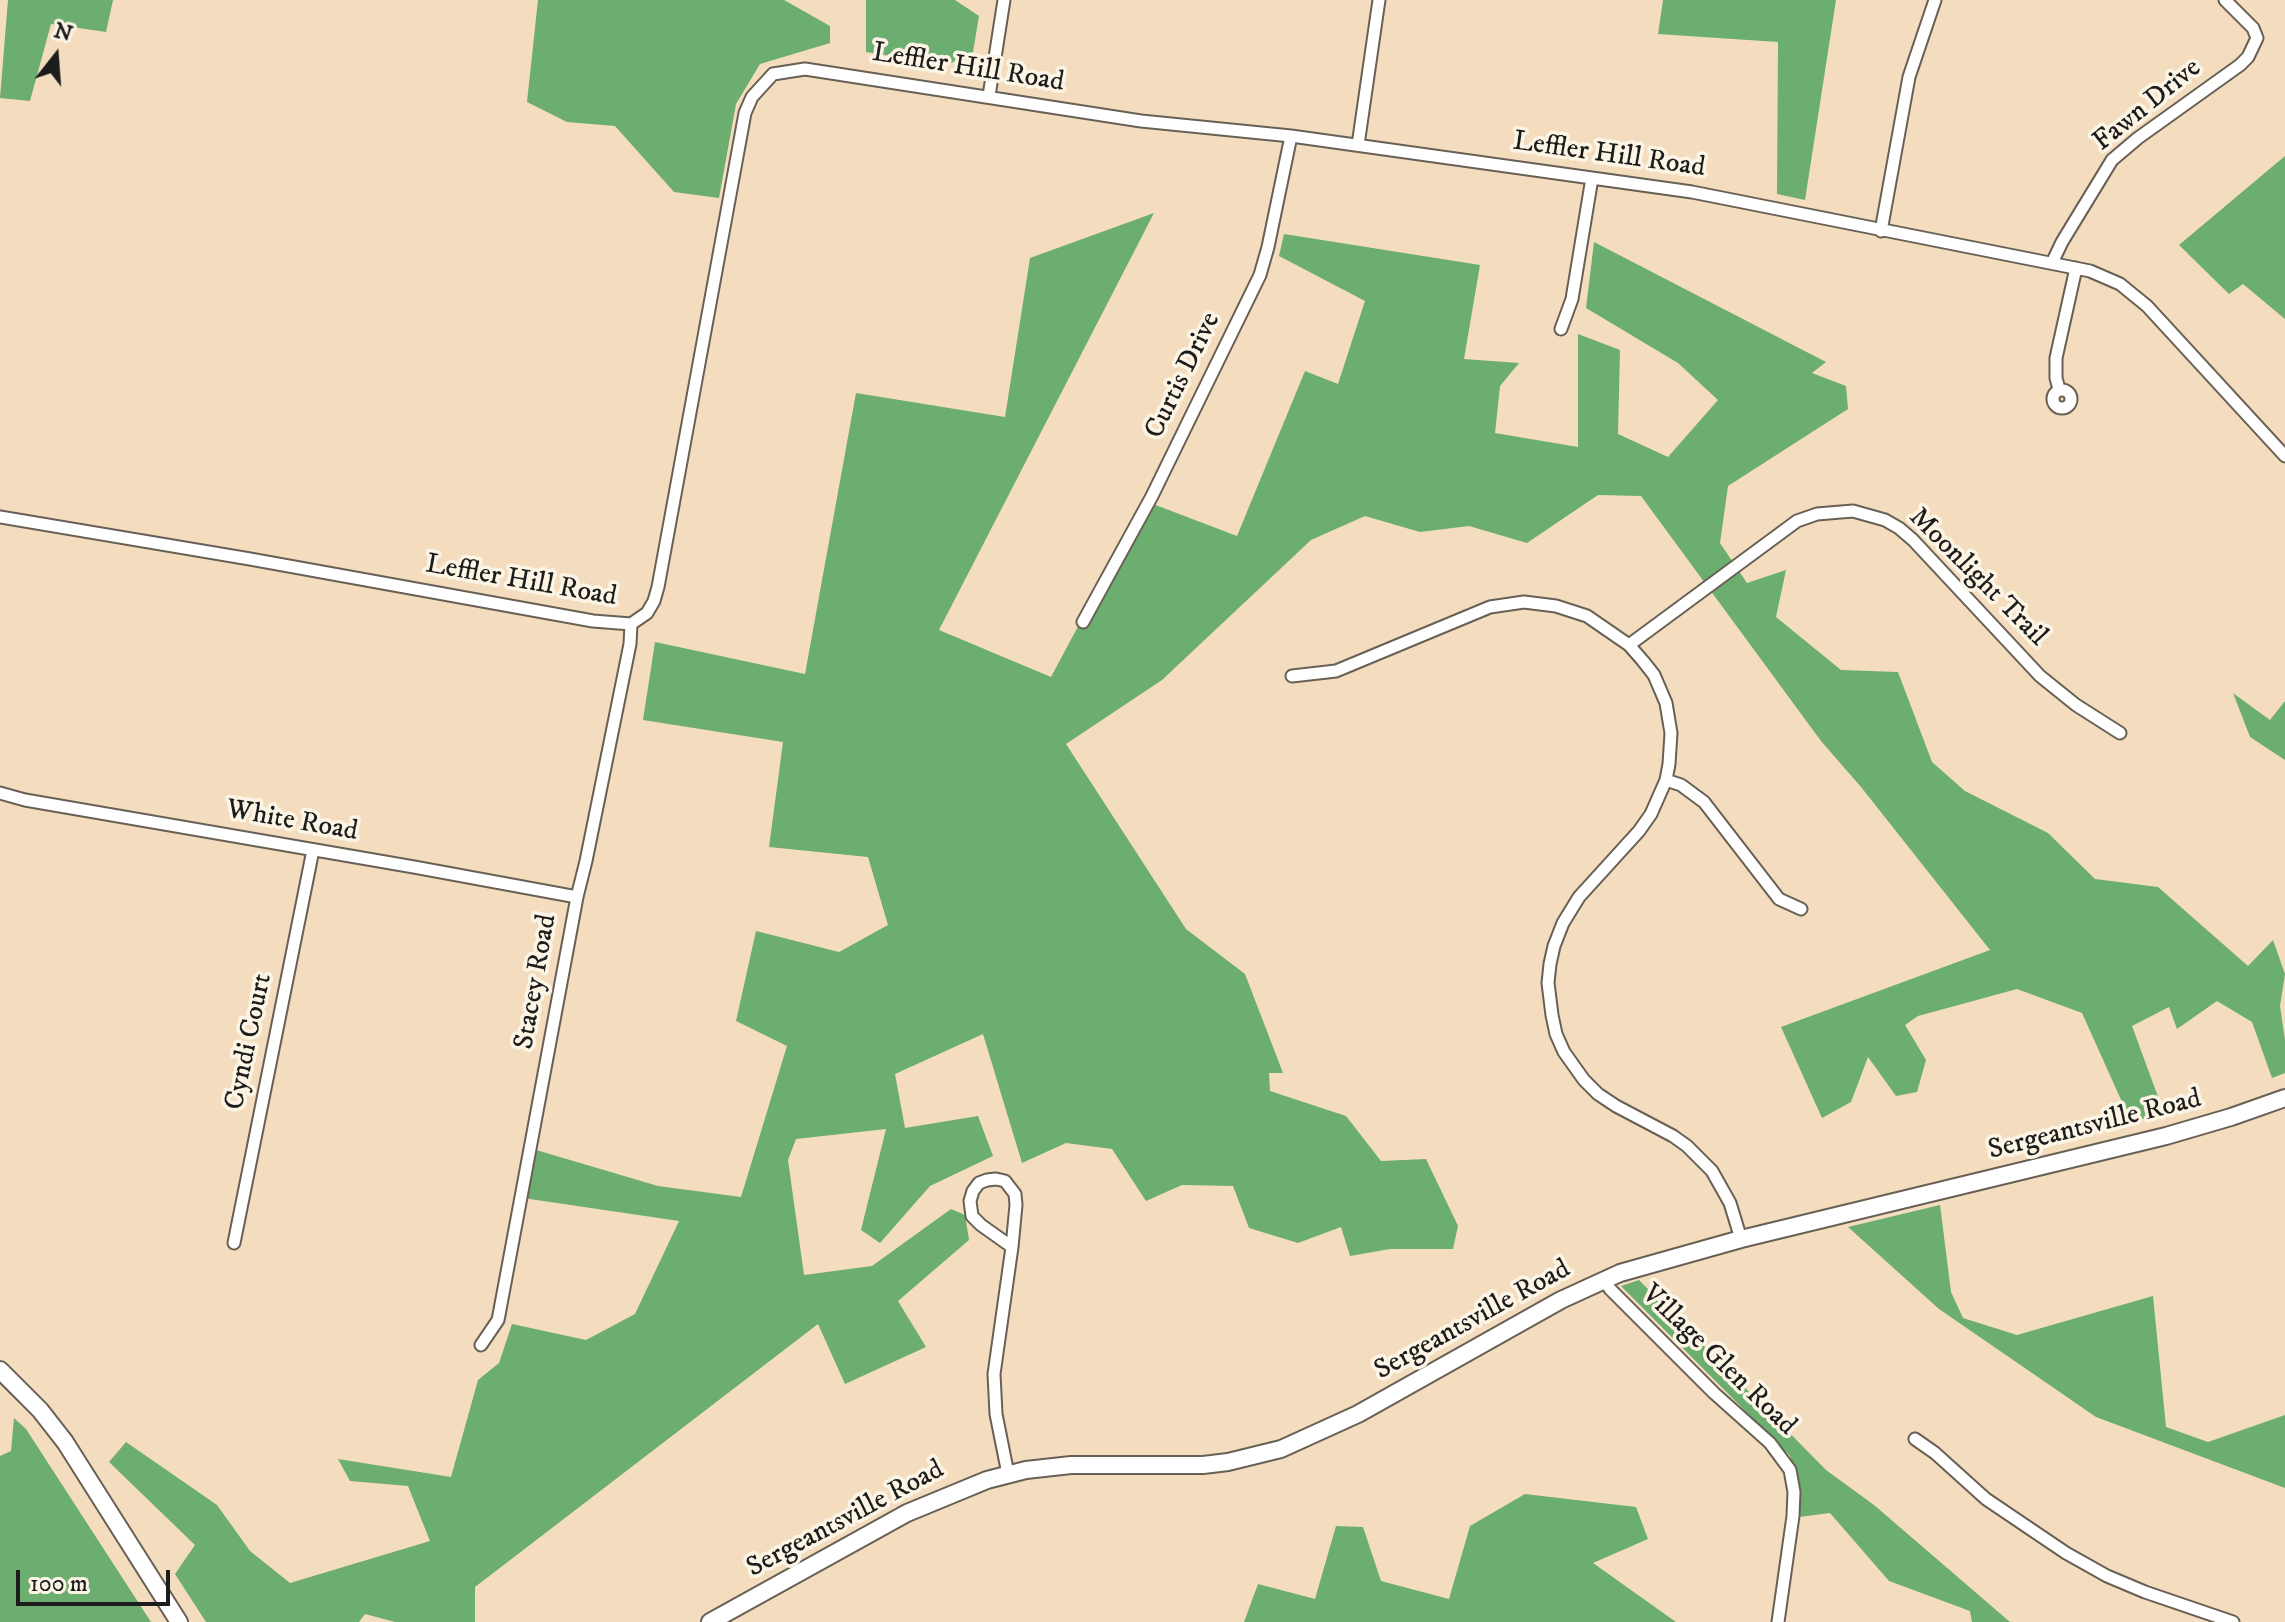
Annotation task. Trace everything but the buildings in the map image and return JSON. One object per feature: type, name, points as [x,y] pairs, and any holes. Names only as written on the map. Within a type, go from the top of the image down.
[{"type":"main road","name":"Sergeantsville Road","points":[[710,1622],[907,1513],[961,1489],[1008,1474],[1071,1465],[1203,1465],[1281,1449],[1358,1414],[1547,1308],[1604,1280],[1654,1262],[2156,1139],[2285,1098]]},
{"type":"main road","points":[[0,1370],[65,1442],[179,1622]]},
{"type":"street","points":[[989,96],[1004,0]]},
{"type":"street","points":[[1358,145],[1379,0]]},
{"type":"street","points":[[1881,231],[1909,77],[1935,0]]},
{"type":"street","name":"Fawn Drive","points":[[2052,263],[2112,160],[2248,57],[2257,38],[2253,28],[2225,0]]},
{"type":"street","name":"Leffler Hill Road","points":[[0,517],[593,621],[631,624],[647,613],[658,587],[745,113],[752,97],[773,74],[805,69],[1166,124],[1291,136],[1720,196],[2076,268],[2106,276],[2134,294],[2285,456]]},
{"type":"street","name":"Curtis Drive","points":[[1083,622],[1152,496],[1260,275],[1291,136]]},
{"type":"street","points":[[1561,329],[1572,299],[1592,178]]},
{"type":"street","points":[[2059,389],[2056,358],[2076,268]]},
{"type":"street","name":"Moonlight Trail","points":[[1629,645],[1797,521],[1817,514],[1853,511],[1885,520],[1899,528],[2040,676],[2076,705],[2120,733]]},
{"type":"street","points":[[1292,676],[1336,671],[1490,607],[1524,602],[1556,606],[1587,616],[1629,645],[1654,675],[1666,703],[1671,733],[1666,780],[1651,814],[1639,831],[1579,897],[1563,923],[1550,964],[1548,983],[1552,1015],[1564,1052],[1598,1094],[1673,1136],[1712,1171],[1730,1203],[1741,1239]]},
{"type":"street","name":"Stacey Road","points":[[481,1345],[498,1320],[577,897],[630,644],[631,624]]},
{"type":"street","points":[[1666,780],[1681,785],[1704,802],[1779,899],[1801,909]]},
{"type":"street","name":"White Road","points":[[0,793],[577,897]]},
{"type":"street","name":"Cyndi Court","points":[[234,1243],[313,850]]},
{"type":"street","points":[[1008,1474],[996,1414],[994,1374],[1012,1247],[1015,1194],[1005,1181],[979,1183],[970,1201],[972,1216],[1012,1247]]},
{"type":"street","name":"Village Glen Road","points":[[1604,1280],[1714,1393],[1770,1443],[1790,1470],[1794,1492],[1793,1516],[1778,1622]]},
{"type":"street","points":[[1915,1439],[1986,1499],[2066,1553],[2107,1576],[2145,1592],[2233,1622]]},
{"type":"green space","points":[[8,0],[113,0],[106,32],[51,24],[30,101],[0,98]]},
{"type":"green space","points":[[538,0],[784,0],[830,26],[830,43],[760,64],[736,104],[719,198],[674,192],[615,126],[567,122],[527,102]]},
{"type":"green space","points":[[866,0],[955,0],[979,16],[973,52],[947,65],[866,52]]},
{"type":"green space","points":[[1663,0],[1836,0],[1805,200],[1777,194],[1778,42],[1658,34]]},
{"type":"green space","points":[[2285,156],[2285,319],[2243,284],[2229,294],[2179,245]]},
{"type":"green space","points":[[1154,213],[939,630],[1051,677],[1145,501],[1237,536],[1305,371],[1338,384],[1365,301],[1279,256],[1284,234],[1480,265],[1464,359],[1519,363],[1500,386],[1495,433],[1578,447],[1578,334],[1620,350],[1618,434],[1668,457],[1718,400],[1678,363],[1586,308],[1594,242],[1826,362],[1812,373],[1846,386],[1848,409],[1728,486],[1720,543],[1747,583],[1786,570],[1776,617],[1841,670],[1898,672],[1932,762],[1965,791],[2048,833],[2095,879],[2158,887],[2248,966],[2273,940],[2285,974],[2280,1006],[2285,1040],[2285,1073],[2272,1078],[2252,1022],[2217,1001],[2177,1029],[2169,1007],[2132,1026],[2164,1113],[2131,1122],[2082,1013],[2017,989],[1918,1016],[1905,1025],[1926,1060],[1917,1092],[1896,1096],[1868,1057],[1851,1102],[1822,1118],[1781,1027],[1990,950],[1821,741],[1641,496],[1598,495],[1527,543],[1469,526],[1420,532],[1365,516],[1311,540],[1162,680],[1066,744],[1186,929],[1245,974],[1283,1073],[1269,1073],[1270,1091],[1346,1116],[1381,1161],[1426,1159],[1458,1226],[1453,1249],[1390,1249],[1350,1256],[1341,1227],[1298,1243],[1249,1228],[1233,1186],[1182,1185],[1146,1201],[1112,1149],[1066,1143],[1022,1163],[983,1034],[895,1074],[905,1128],[978,1116],[993,1156],[930,1186],[880,1243],[861,1230],[886,1129],[796,1139],[788,1160],[804,1275],[872,1266],[951,1209],[965,1215],[969,1240],[898,1301],[926,1347],[845,1384],[818,1324],[475,1587],[475,1622],[395,1622],[365,1614],[359,1622],[206,1622],[175,1574],[195,1545],[109,1462],[126,1442],[217,1505],[250,1551],[290,1583],[430,1541],[408,1486],[350,1481],[338,1459],[451,1477],[478,1380],[499,1363],[512,1324],[586,1340],[635,1314],[679,1221],[516,1197],[526,1147],[658,1186],[741,1197],[787,1046],[736,1021],[756,931],[839,952],[888,925],[868,857],[769,847],[783,742],[643,720],[655,642],[805,674],[856,393],[1005,417],[1030,258]]},
{"type":"green space","points":[[2233,693],[2270,720],[2285,701],[2285,760],[2250,737]]},
{"type":"green space","points":[[1940,1205],[1951,1292],[1963,1318],[2017,1335],[2153,1296],[2166,1427],[2208,1442],[2285,1415],[2285,1488],[2096,1417],[1939,1309],[1848,1227]]},
{"type":"green space","points":[[1639,1280],[1826,1470],[1874,1505],[2010,1622],[1972,1622],[1970,1611],[1889,1581],[1830,1513],[1799,1517],[1800,1487],[1790,1456],[1621,1286]]},
{"type":"green space","points":[[14,1418],[26,1429],[151,1622],[0,1622],[0,1456],[11,1451]]},
{"type":"green space","points":[[1525,1494],[1636,1507],[1648,1539],[1593,1563],[1676,1622],[1244,1622],[1258,1584],[1315,1599],[1336,1526],[1363,1527],[1381,1581],[1449,1599],[1470,1526]]}]
